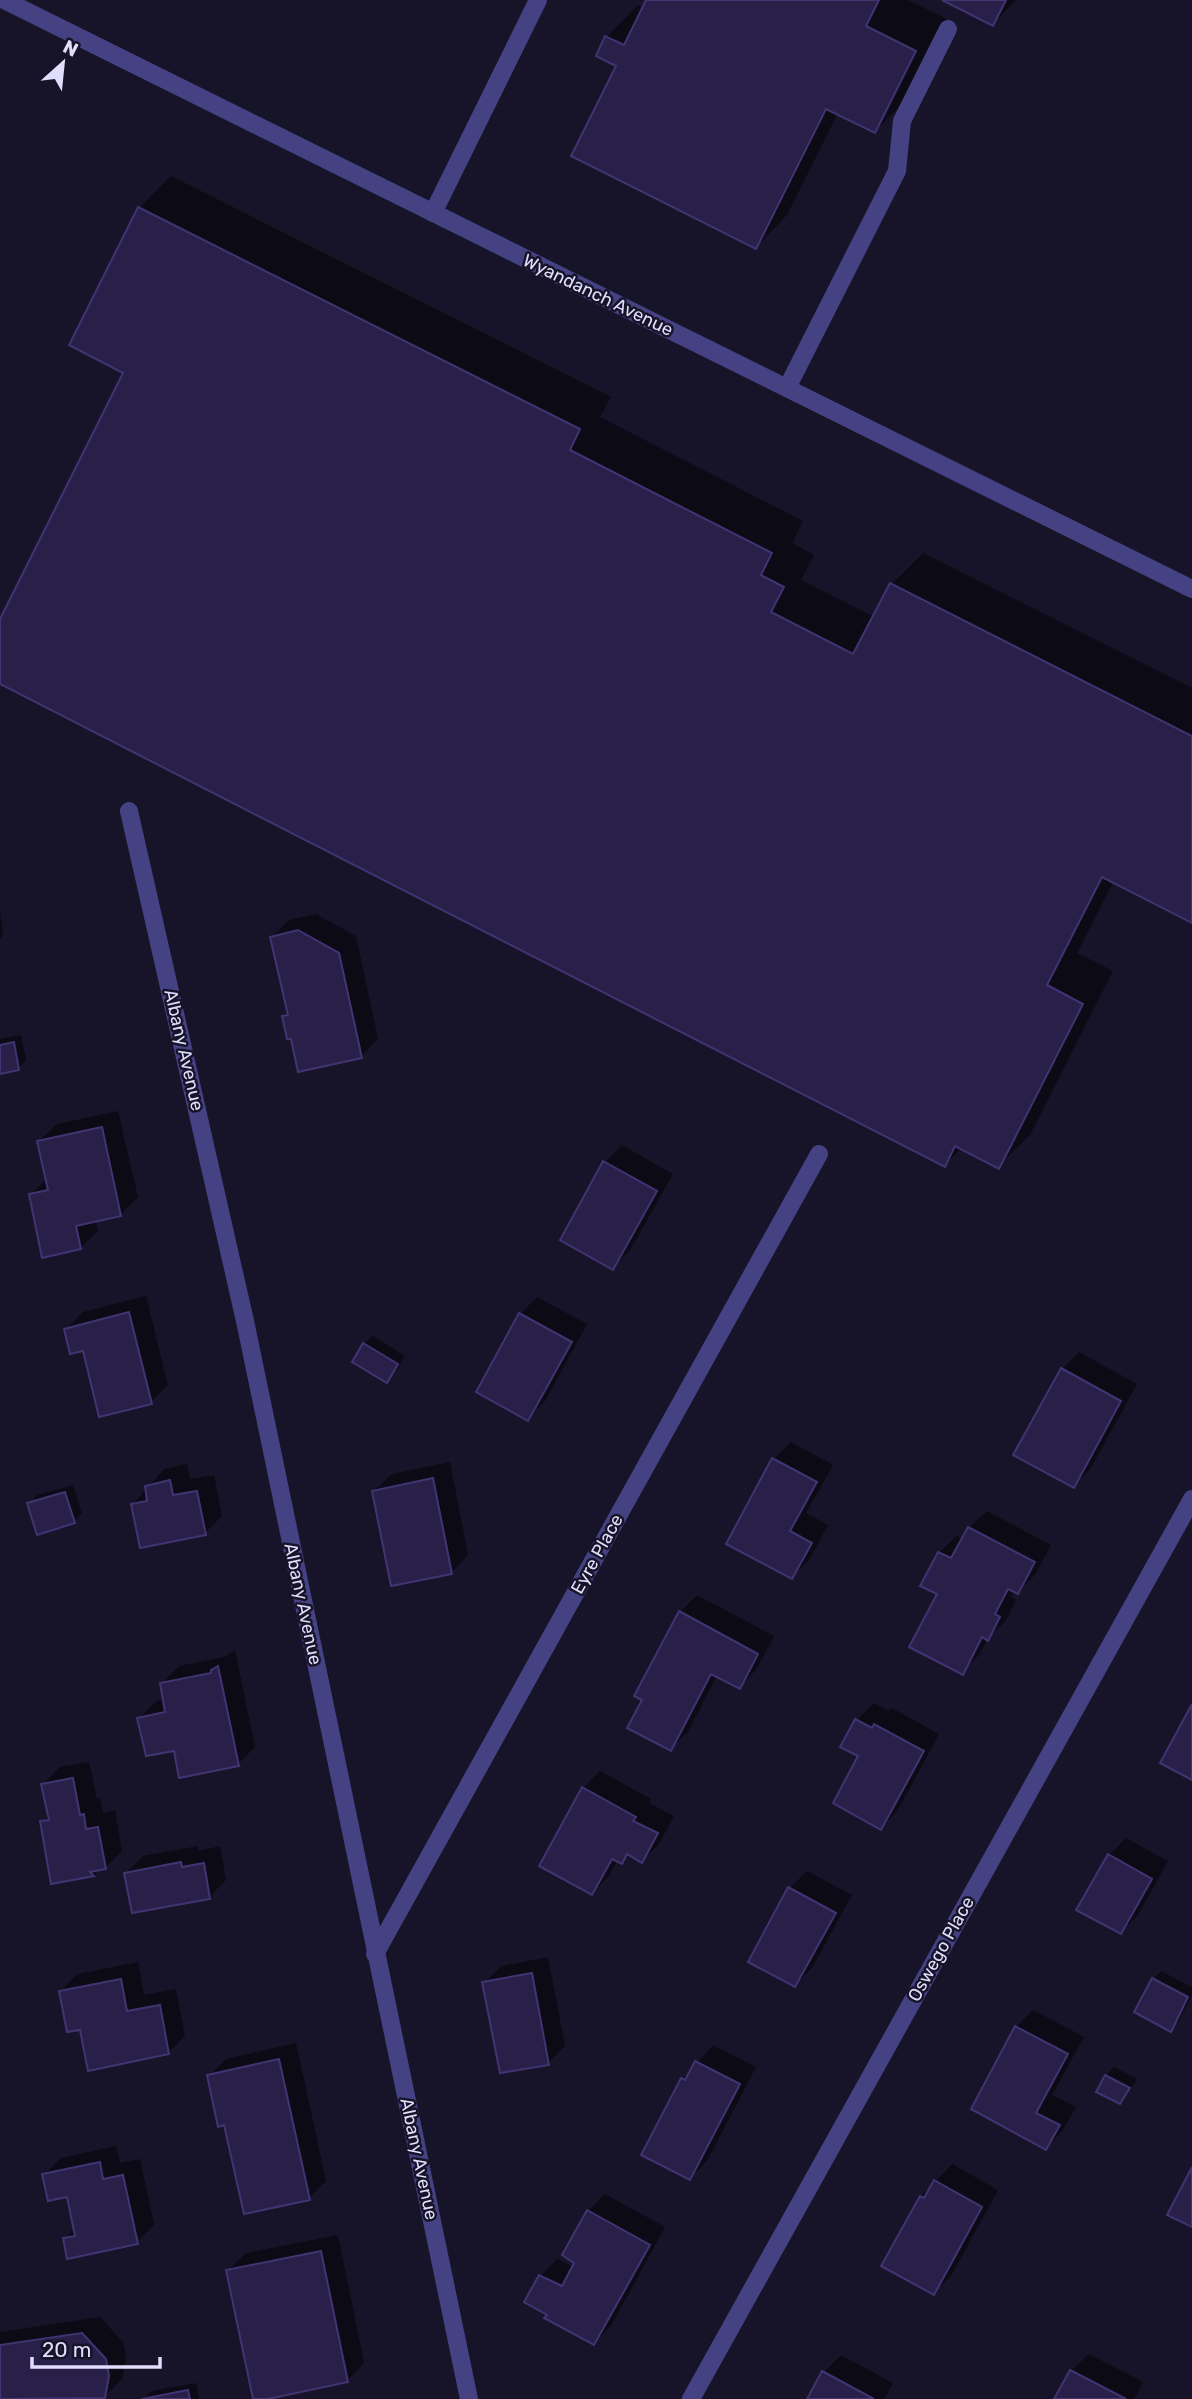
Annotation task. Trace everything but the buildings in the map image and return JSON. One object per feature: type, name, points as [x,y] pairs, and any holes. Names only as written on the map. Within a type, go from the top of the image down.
[{"type":"street","name":"Wyandanch Avenue","points":[[4,0],[1192,589]]},
{"type":"street","points":[[433,213],[538,0]]},
{"type":"street","points":[[787,388],[897,171],[902,121],[948,29]]},
{"type":"street","name":"Albany Avenue","points":[[130,811],[245,1321],[469,2399]]},
{"type":"street","name":"Eyre Place","points":[[375,1954],[819,1154]]},
{"type":"street","name":"Oswego Place","points":[[691,2399],[1192,1499]]}]
